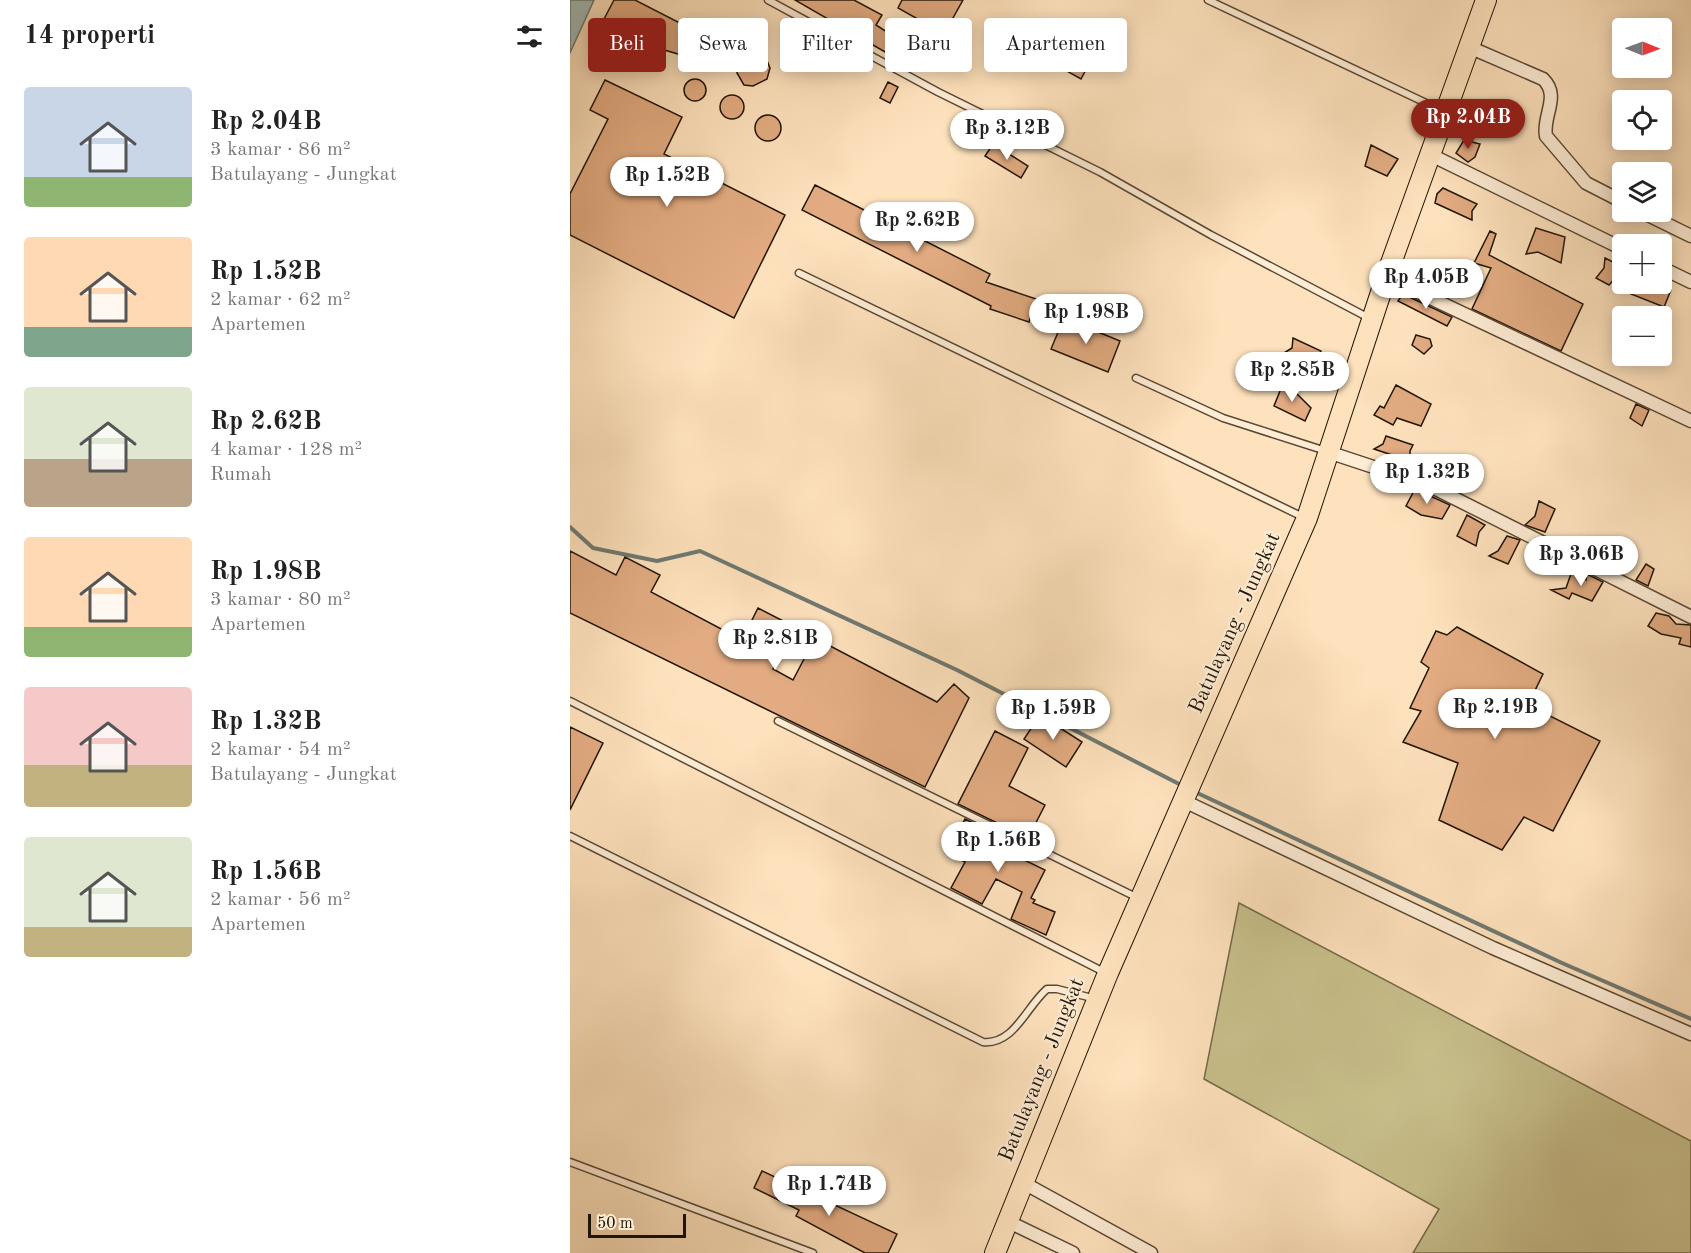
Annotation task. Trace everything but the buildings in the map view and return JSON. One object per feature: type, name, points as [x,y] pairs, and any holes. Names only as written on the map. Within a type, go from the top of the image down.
[{"type":"highway","name":"Batulayang - Jungkat","points":[[995,1253],[1097,999],[1307,518],[1443,111],[1486,0]]},
{"type":"street","points":[[1469,47],[1543,79],[1550,86],[1552,101],[1544,129],[1546,136],[1586,183],[1612,196]]},
{"type":"street","points":[[1429,153],[1612,244]]},
{"type":"street","points":[[1662,222],[1691,237]]},
{"type":"street","points":[[1672,273],[1691,282]]},
{"type":"street","points":[[1386,277],[1691,421]]},
{"type":"street","points":[[1328,452],[1428,485],[1691,617]]},
{"type":"street","points":[[1186,792],[1493,948],[1691,1034]]},
{"type":"street","points":[[1022,1182],[1151,1253]]},
{"type":"street","points":[[1008,1221],[1073,1253]]},
{"type":"lane","points":[[768,0],[938,92],[1100,172],[1210,235],[1372,319]]},
{"type":"lane","points":[[1208,0],[1443,111]]},
{"type":"lane","points":[[799,273],[1307,518]]},
{"type":"lane","points":[[1136,378],[1223,418],[1328,452]]},
{"type":"lane","points":[[570,701],[1108,974]]},
{"type":"lane","points":[[778,721],[1140,899]]},
{"type":"lane","points":[[570,836],[983,1042],[991,1042],[1007,1036],[1025,1012],[1047,990],[1057,989],[1097,999]]},
{"type":"lane","points":[[570,1162],[813,1253]]},
{"type":"shaded area","points":[[1239,903],[1691,1141],[1691,1253],[1413,1253],[1439,1209],[1204,1079]]},
{"type":"water","points":[[570,0],[594,0],[570,53]]},
{"type":"waterway","points":[[570,527],[593,548],[657,561],[700,551],[957,670],[1183,786]]},
{"type":"waterway","points":[[1193,791],[1562,963],[1691,1019]]}]
